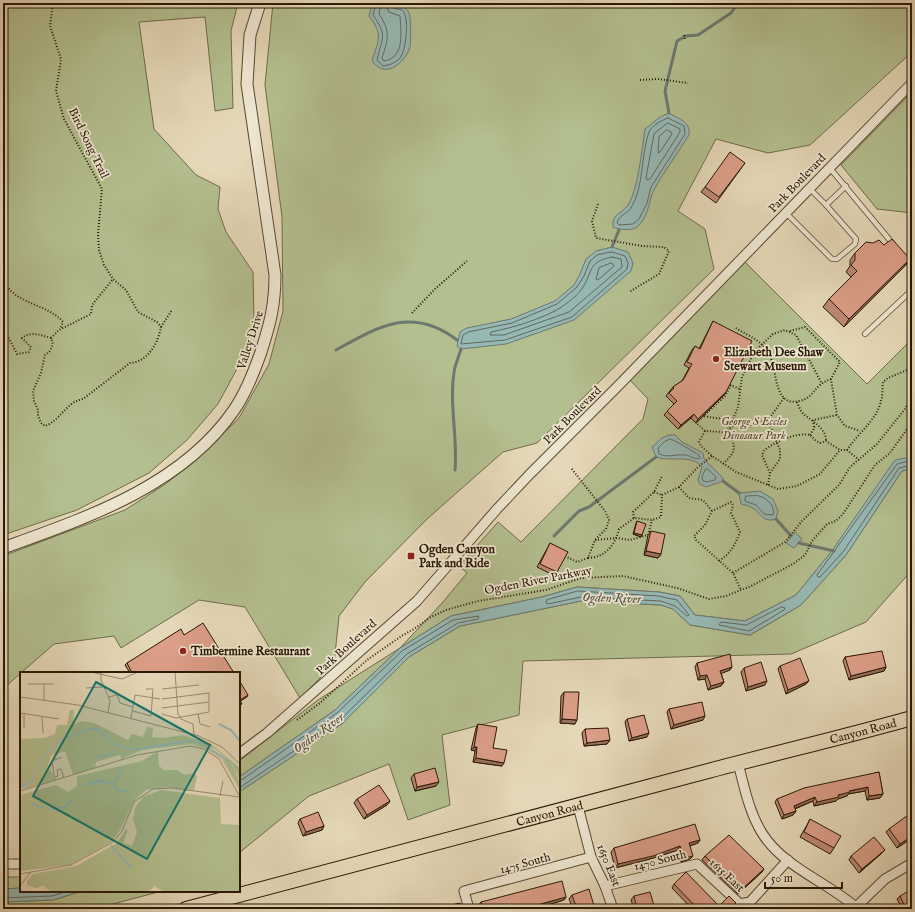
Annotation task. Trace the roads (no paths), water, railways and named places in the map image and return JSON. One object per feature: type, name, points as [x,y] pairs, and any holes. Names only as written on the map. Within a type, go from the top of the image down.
[{"type":"main road","name":"Canyon Road","points":[[186,909],[405,853],[738,763],[854,735],[912,718]]},
{"type":"street","name":"Valley Drive","points":[[3,548],[88,518],[123,501],[164,476],[204,446],[234,410],[255,371],[269,326],[275,295],[275,275],[247,84],[250,35],[260,3]]},
{"type":"street","name":"Park Boulevard","points":[[240,753],[295,709],[417,601],[496,509],[703,299],[785,212],[912,83]]},
{"type":"street","points":[[738,763],[753,815],[769,843],[788,860],[857,908],[885,879],[912,863]]},
{"type":"street","name":"1650 East","points":[[578,806],[591,857],[605,886],[613,909]]},
{"type":"street","name":"1475 South","points":[[469,909],[464,891],[591,857]]},
{"type":"street","name":"1615 East","points":[[697,864],[740,904],[750,902],[788,860]]},
{"type":"street","points":[[3,864],[20,864]]},
{"type":"street","name":"1470 South","points":[[605,886],[697,864]]},
{"type":"lane","points":[[829,167],[896,248]]},
{"type":"lane","points":[[826,205],[846,186]]},
{"type":"lane","points":[[785,212],[832,259],[837,259],[855,244],[856,239],[809,188]]},
{"type":"lane","points":[[902,254],[912,265]]},
{"type":"lane","points":[[865,334],[912,290]]},
{"type":"water","points":[[375,3],[403,6],[410,15],[410,47],[404,59],[399,64],[388,69],[382,69],[372,60],[378,42],[378,33],[369,16],[372,5]]},
{"type":"water","points":[[669,113],[684,121],[688,127],[689,135],[655,188],[647,213],[641,223],[637,227],[628,230],[613,227],[615,217],[626,208],[634,189],[645,129],[660,117]]},
{"type":"water","points":[[612,247],[628,252],[633,263],[631,271],[574,320],[506,344],[461,349],[457,346],[460,332],[467,328],[511,319],[555,301],[574,285],[586,259],[596,251]]},
{"type":"water","points":[[669,435],[675,435],[682,442],[703,453],[704,459],[723,478],[723,481],[706,487],[700,484],[698,480],[702,467],[698,463],[687,459],[667,459],[656,457],[652,447],[662,438]]},
{"type":"water","name":"Ogden River","points":[[912,453],[912,469],[902,471],[846,555],[801,605],[750,635],[690,625],[673,609],[661,605],[581,601],[460,626],[409,657],[343,723],[240,791],[240,776],[335,710],[400,648],[451,616],[542,597],[577,587],[659,592],[680,596],[695,615],[745,621],[796,595],[831,552],[895,460],[910,457]]},
{"type":"water","points":[[760,491],[773,499],[778,511],[776,519],[766,519],[753,508],[741,504],[739,493]]},
{"type":"water","points":[[795,532],[802,539],[794,548],[786,543]]},
{"type":"water","points":[[20,888],[20,892],[79,892],[53,900],[3,902],[3,889]]},
{"type":"waterway","points":[[669,113],[665,91],[677,41],[686,36],[698,35],[731,13],[738,3]]},
{"type":"waterway","points":[[612,247],[619,230]]},
{"type":"waterway","points":[[336,350],[382,327],[396,323],[411,322],[426,324],[441,330],[457,340]]},
{"type":"waterway","points":[[455,470],[456,457],[452,392],[455,367],[461,349]]},
{"type":"waterway","points":[[554,536],[579,511],[589,507],[656,457]]},
{"type":"waterway","points":[[723,481],[739,493]]},
{"type":"waterway","points":[[776,519],[791,536]]},
{"type":"waterway","points":[[799,543],[834,551]]},
{"type":"place","name":"Elizabeth Dee Shaw Stewart Museum","points":[[716,359]]},
{"type":"place","name":"Ogden Canyon Park and Ride","points":[[411,556]]},
{"type":"place","name":"Timbermine Restaurant","points":[[183,651]]},
{"type":"park label","name":"George S Eccles Dinosaur Park","points":[[754,428]]}]
